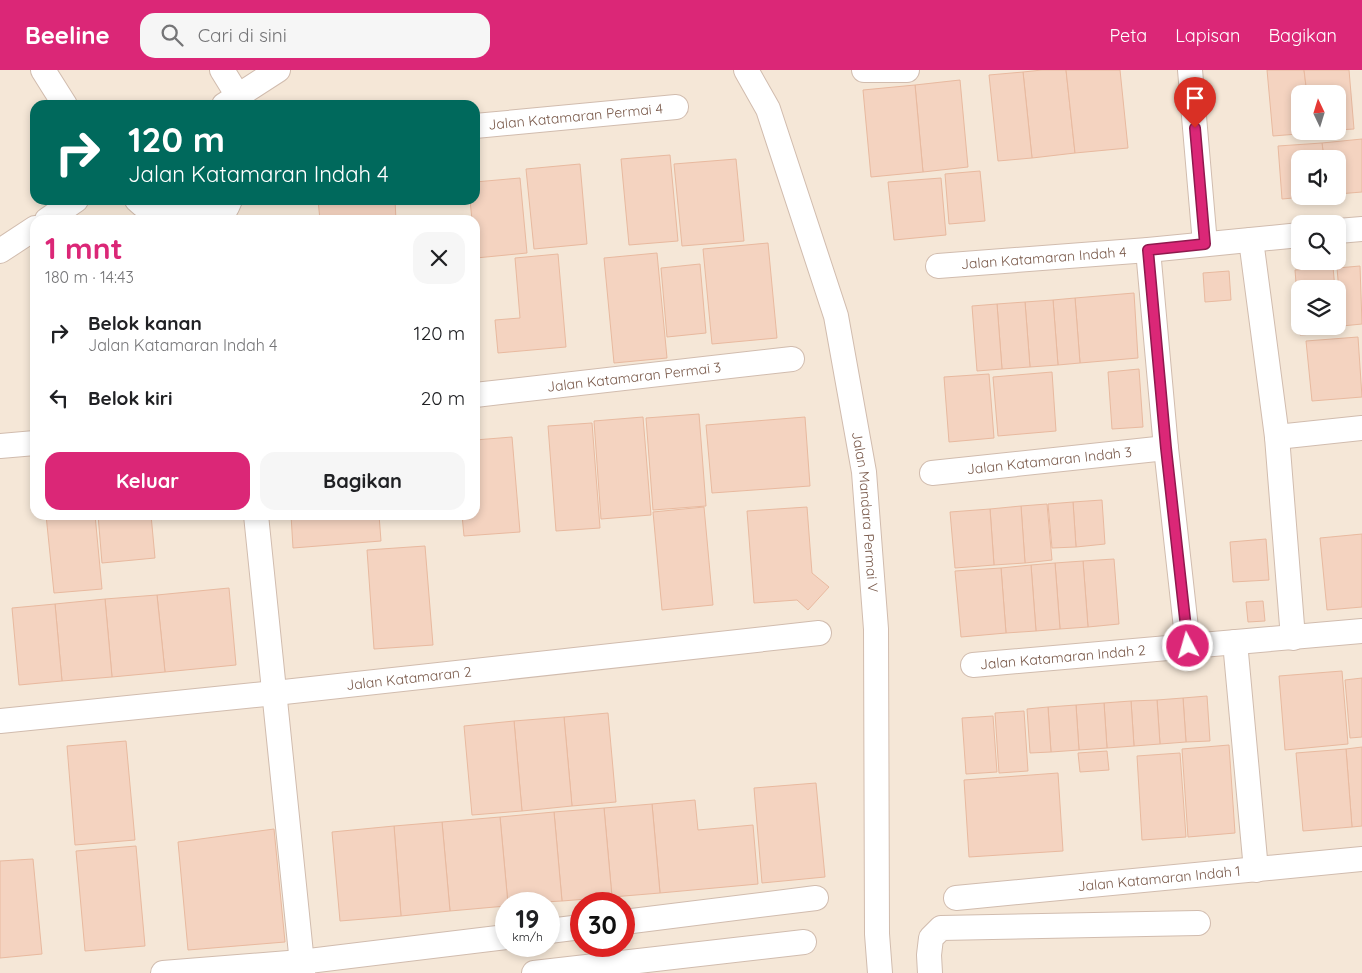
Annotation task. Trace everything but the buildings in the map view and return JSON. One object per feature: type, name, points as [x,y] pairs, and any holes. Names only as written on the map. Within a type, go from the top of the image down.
[{"type":"street","points":[[42,70],[62,100]]},
{"type":"street","points":[[222,70],[233,100]]},
{"type":"street","points":[[237,100],[278,70]]},
{"type":"street","name":"Jalan Mandara Permai V","points":[[746,70],[768,110],[836,316],[864,472],[876,629],[877,934],[880,973]]},
{"type":"street","points":[[864,70],[907,70]]},
{"type":"street","points":[[1190,70],[1205,244]]},
{"type":"street","name":"Jalan Katamaran Permai 4","points":[[480,126],[676,107]]},
{"type":"street","points":[[54,215],[68,205]]},
{"type":"street","points":[[142,205],[156,212],[171,214],[228,209]]},
{"type":"street","points":[[1346,230],[1362,229]]},
{"type":"street","points":[[0,251],[30,231]]},
{"type":"street","name":"Jalan Katamaran Indah 4","points":[[938,266],[1148,250],[1291,236]]},
{"type":"street","points":[[1251,240],[1277,437],[1293,638]]},
{"type":"street","points":[[1148,250],[1166,448],[1188,646]]},
{"type":"street","name":"Jalan Katamaran Permai 3","points":[[480,394],[792,359]]},
{"type":"street","points":[[1277,437],[1362,428]]},
{"type":"street","points":[[0,446],[30,443]]},
{"type":"street","name":"Jalan Katamaran Indah 3","points":[[932,473],[1166,448]]},
{"type":"street","points":[[257,520],[302,968]]},
{"type":"street","name":"Jalan Katamaran Indah 2","points":[[973,665],[1362,631]]},
{"type":"street","name":"Jalan Katamaran 2","points":[[0,720],[275,693],[819,633]]},
{"type":"street","points":[[1235,642],[1256,870]]},
{"type":"street","name":"Jalan Katamaran Indah 1","points":[[956,898],[1362,859]]},
{"type":"street","points":[[635,921],[816,898]]},
{"type":"street","points":[[930,973],[929,955],[931,938],[941,928],[1198,923]]},
{"type":"street","points":[[163,973],[302,968],[495,938]]},
{"type":"street","points":[[534,973],[804,942]]},
{"type":"shaded area","points":[[0,70],[1362,70],[1362,973],[0,973]]},
{"type":"route","points":[[1188,646],[1166,448],[1148,250],[1205,244],[1195,128]]}]
